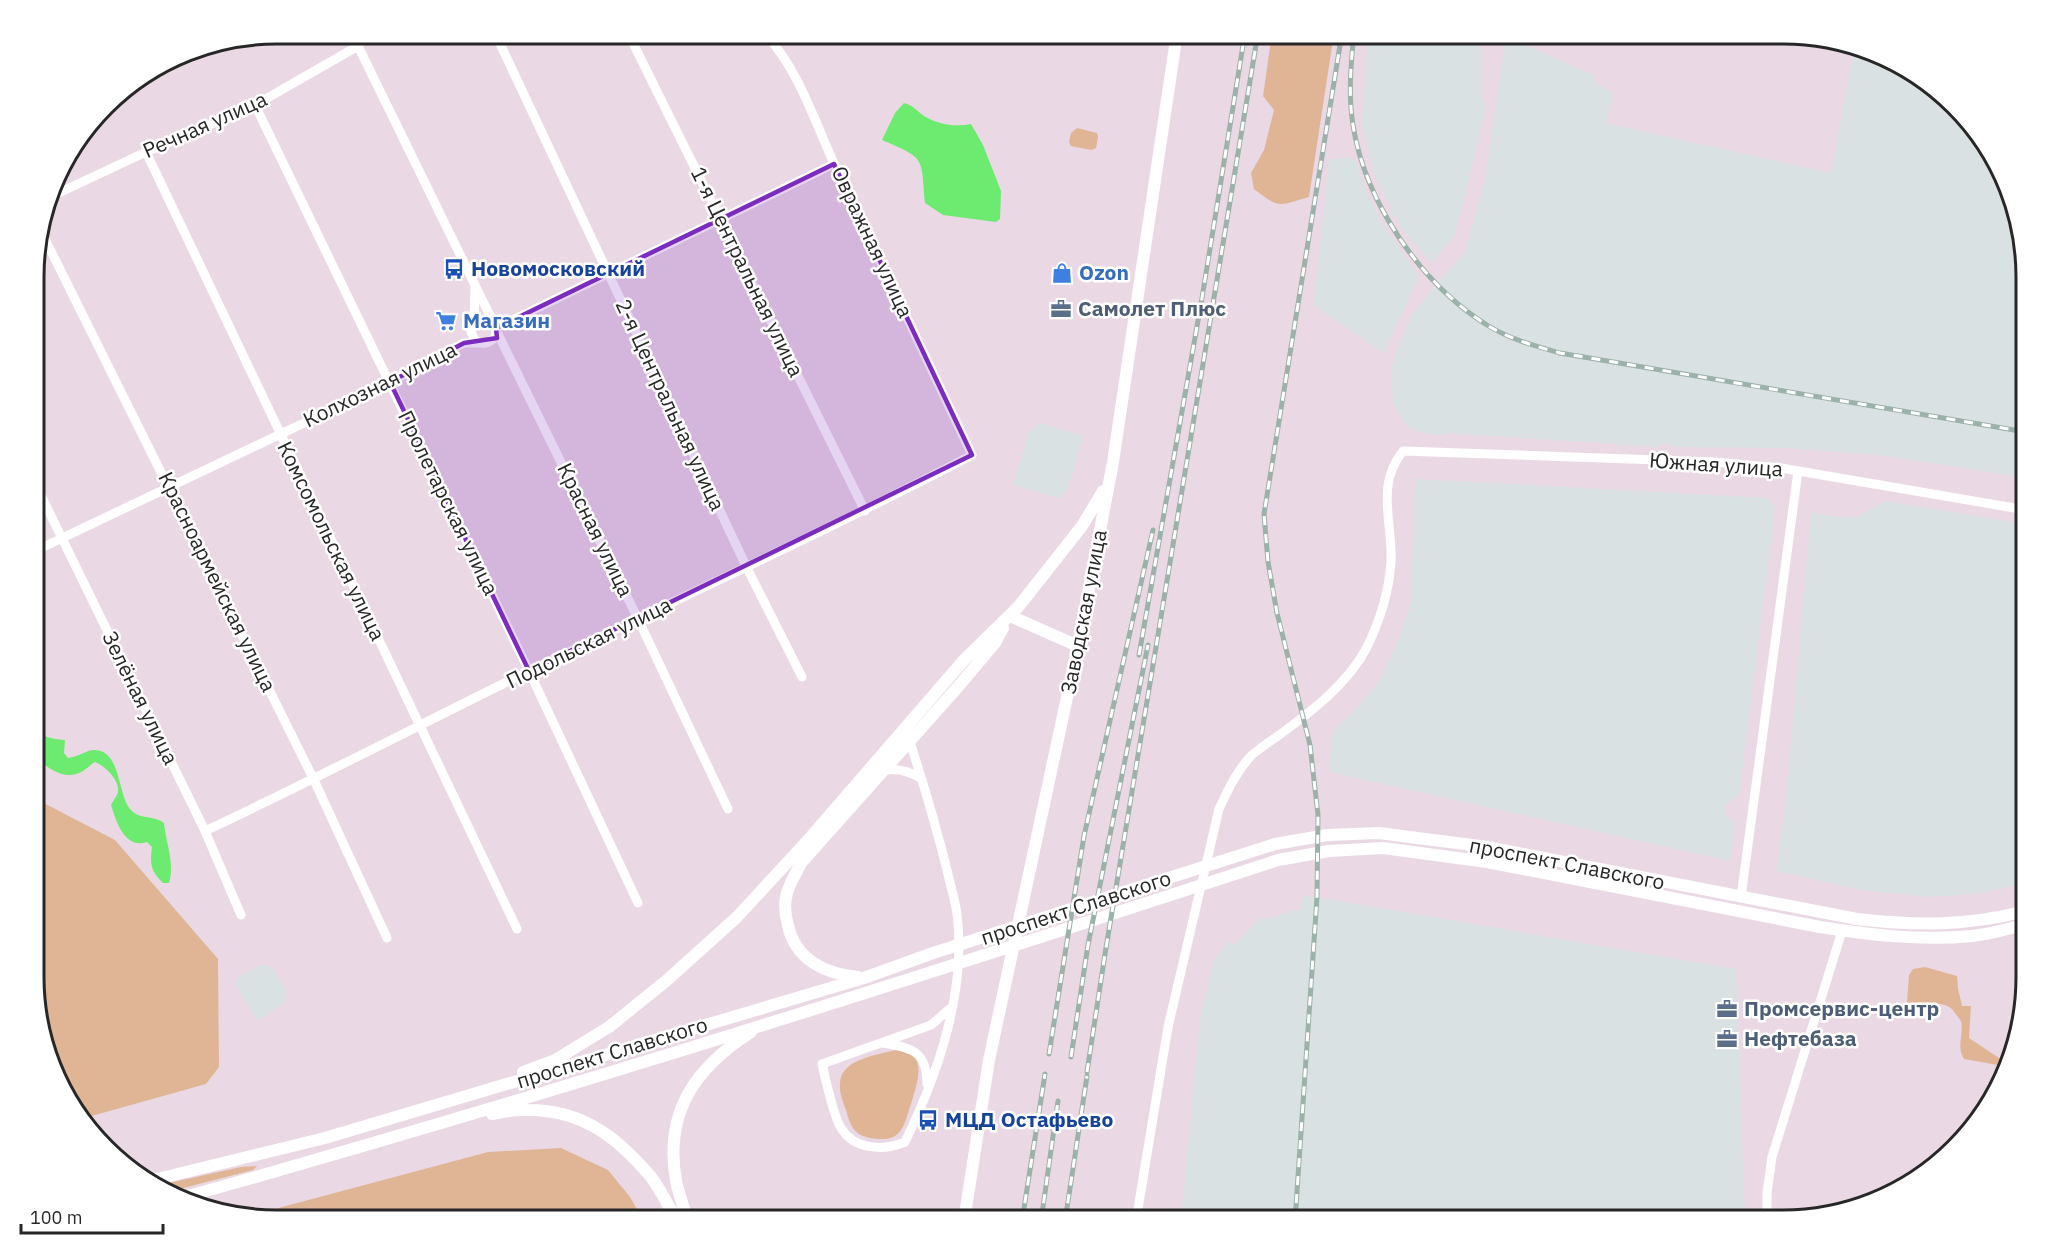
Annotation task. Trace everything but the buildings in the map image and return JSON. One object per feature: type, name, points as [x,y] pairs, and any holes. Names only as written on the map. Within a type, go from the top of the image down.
[{"type":"main road","name":"Заводская улица","points":[[965,1210],[999,1006],[1078,646],[1113,462],[1176,43]]},
{"type":"main road","points":[[457,1099],[555,1060],[609,1027],[666,981],[737,916],[809,839],[964,660],[1010,616],[1091,513],[1105,487],[1113,462]]},
{"type":"main road","points":[[1010,616],[1078,646]]},
{"type":"main road","points":[[864,978],[838,975],[823,969],[801,954],[790,937],[785,914],[785,903],[790,885],[801,863],[995,643],[1010,616]]},
{"type":"main road","name":"проспект Славского","points":[[159,1179],[326,1138],[864,978],[933,953],[1275,844],[1327,835],[1380,833],[1487,848],[1857,919],[1906,925],[1940,925],[1992,920],[2016,914]]},
{"type":"main road","name":"проспект Славского","points":[[193,1195],[461,1118],[938,971],[1278,860],[1329,851],[1383,848],[1487,862],[1842,931],[1906,938],[1944,938],[1973,936],[2016,926]]},
{"type":"main road","points":[[685,1210],[676,1183],[673,1156],[676,1126],[684,1103],[693,1084],[705,1068],[726,1048],[765,1023]]},
{"type":"main road","points":[[461,1118],[528,1109],[558,1112],[587,1122],[610,1135],[652,1179],[671,1210]]},
{"type":"street","name":"2-я Центральная улица","points":[[500,43],[746,566],[802,677]]},
{"type":"street","name":"1-я Центральная улица","points":[[633,43],[865,511]]},
{"type":"street","name":"Овражная улица","points":[[773,43],[795,75],[834,164],[972,455]]},
{"type":"street","name":"Речная улица","points":[[59,193],[255,105],[358,46]]},
{"type":"street","name":"Красная улица","points":[[358,46],[638,619],[728,809]]},
{"type":"street","name":"Пролетарская улица","points":[[255,105],[529,671],[638,903]]},
{"type":"street","name":"Комсомольская улица","points":[[146,152],[517,929]]},
{"type":"street","points":[[495,327],[722,220],[834,164]]},
{"type":"street","name":"Красноармейская улица","points":[[46,241],[314,780],[387,939]]},
{"type":"street","name":"Красная улица","points":[[472,327],[475,286]]},
{"type":"street","points":[[492,341],[479,343],[475,340],[472,327],[477,320],[486,319],[495,327]]},
{"type":"street","name":"Колхозная улица","points":[[464,343],[472,327]]},
{"type":"street","points":[[492,341],[495,327]]},
{"type":"street","points":[[492,341],[505,349]]},
{"type":"street","name":"Колхозная улица","points":[[44,547],[390,382],[464,343],[479,343]]},
{"type":"street","name":"Южная улица","points":[[1138,1210],[1168,1027],[1219,809],[1234,778],[1252,755],[1317,707],[1347,676],[1365,650],[1379,617],[1387,588],[1391,560],[1387,521],[1388,480],[1395,461],[1403,451],[1714,462],[1798,471],[2016,508]]},
{"type":"street","name":"Подольская улица","points":[[205,831],[314,780],[529,671],[865,511],[972,455]]},
{"type":"street","points":[[1741,897],[1798,471]]},
{"type":"street","name":"Зелёная улица","points":[[44,501],[205,831],[241,915]]},
{"type":"street","points":[[905,727],[922,779],[957,913],[958,970],[953,1006],[938,1059],[917,1118],[905,1142],[892,1148],[878,1148],[861,1144],[848,1137],[840,1126],[822,1064],[931,1025],[953,1006]]},
{"type":"street","points":[[883,770],[906,771],[922,779]]},
{"type":"street","points":[[1767,1210],[1772,1157],[1842,931]]},
{"type":"street","points":[[881,1042],[912,1049],[920,1055],[925,1067],[927,1090]]},
{"type":"highlighted area","points":[[834,164],[972,455],[529,671],[390,382],[464,343],[497,338],[496,328]]},
{"type":"shaded area","points":[[1271,43],[1332,43],[1309,197],[1280,204],[1269,200],[1254,189],[1251,173],[1264,150],[1274,110],[1263,96]]},
{"type":"shaded area","points":[[1367,43],[1478,43],[1482,52],[1481,98],[1486,106],[1455,236],[1431,263],[1400,226],[1397,217],[1390,216],[1391,207],[1376,179],[1362,123]]},
{"type":"shaded area","points":[[1505,43],[1520,43],[1594,75],[1595,83],[1613,92],[1606,123],[1831,173],[1853,54],[1900,75],[1937,101],[1959,123],[1985,160],[1999,188],[2009,216],[2016,262],[2016,476],[1887,456],[1786,448],[1674,447],[1671,444],[1661,444],[1658,447],[1449,433],[1443,435],[1422,433],[1407,426],[1393,404],[1391,371],[1396,352],[1411,317],[1465,253],[1485,180]]},
{"type":"shaded area","points":[[904,103],[924,116],[941,123],[971,124],[983,145],[1001,191],[1000,219],[996,222],[943,215],[925,203],[923,176],[918,161],[907,151],[882,140],[895,113]]},
{"type":"shaded area","points":[[1077,128],[1097,133],[1096,148],[1091,150],[1071,146],[1069,142],[1071,133]]},
{"type":"shaded area","points":[[1354,158],[1381,221],[1419,277],[1383,353],[1314,305],[1329,159]]},
{"type":"shaded area","points":[[1041,423],[1083,436],[1068,489],[1059,498],[1013,485],[1029,432]]},
{"type":"shaded area","points":[[1415,479],[1768,498],[1775,507],[1739,795],[1726,804],[1725,813],[1735,824],[1730,861],[1329,772],[1333,731],[1360,705],[1380,680],[1397,644],[1411,603]]},
{"type":"shaded area","points":[[1885,501],[2016,522],[2016,885],[1982,893],[1931,897],[1862,890],[1776,871],[1786,801],[1811,511],[1827,516],[1856,518]]},
{"type":"shaded area","points":[[44,735],[53,739],[65,740],[64,753],[68,758],[91,750],[103,752],[110,757],[123,795],[131,810],[164,823],[171,861],[169,883],[163,883],[153,870],[152,847],[147,842],[133,842],[127,838],[119,826],[111,805],[118,787],[111,774],[95,762],[83,771],[70,775],[57,772],[45,765]]},
{"type":"shaded area","points":[[44,803],[115,840],[218,959],[219,1067],[206,1084],[90,1116],[75,1094],[61,1066],[51,1038],[45,1008]]},
{"type":"shaded area","points":[[1304,895],[1736,969],[1745,1210],[1182,1210],[1200,1018],[1214,961],[1228,942],[1235,944],[1259,919],[1275,917],[1293,910],[1300,911]]},
{"type":"shaded area","points":[[261,965],[271,966],[287,992],[284,1003],[258,1021],[235,984],[239,976]]},
{"type":"shaded area","points":[[1925,967],[1957,976],[1962,1006],[1971,1006],[1969,1038],[2001,1060],[1999,1065],[1964,1059],[1960,1045],[1961,1021],[1950,1008],[1939,1004],[1913,1005],[1907,1003],[1909,975],[1913,969]]},
{"type":"shaded area","points":[[896,1050],[914,1056],[918,1070],[916,1087],[905,1122],[901,1130],[892,1138],[879,1139],[863,1136],[854,1129],[848,1118],[840,1090],[842,1075],[846,1068],[861,1059]]},
{"type":"shaded area","points":[[561,1148],[608,1170],[638,1210],[271,1210],[488,1152]]},
{"type":"shaded area","points":[[257,1166],[253,1170],[180,1189],[168,1183],[241,1167]]},
{"type":"railway","points":[[1139,655],[1202,298],[1243,43]]},
{"type":"railway","points":[[1087,1072],[1256,43]]},
{"type":"railway","points":[[1296,1210],[1317,897],[1318,815],[1310,745],[1277,613],[1268,562],[1264,514],[1340,43]]},
{"type":"railway","points":[[1353,43],[1350,79],[1353,125],[1359,154],[1383,211],[1419,264],[1440,287],[1463,308],[1495,330],[1560,353],[2016,430]]},
{"type":"railway","points":[[1049,1054],[1084,836],[1153,530]]},
{"type":"railway","points":[[1071,1057],[1088,945],[1148,645]]},
{"type":"railway","points":[[1024,1210],[1045,1074]]},
{"type":"railway","points":[[1067,1210],[1087,1076]]},
{"type":"railway","points":[[1043,1210],[1058,1101]]},
{"type":"place","name":"Новомосковский","points":[[454,269]]},
{"type":"place","name":"Ozon","points":[[1062,273]]},
{"type":"place","name":"Самолет Плюс","points":[[1061,309]]},
{"type":"place","name":"Магазин","points":[[446,321]]},
{"type":"place","name":"Промсервис-центр","points":[[1727,1009]]},
{"type":"place","name":"Нефтебаза","points":[[1727,1039]]},
{"type":"place","name":"МЦД Остафьево","points":[[928,1120]]}]
